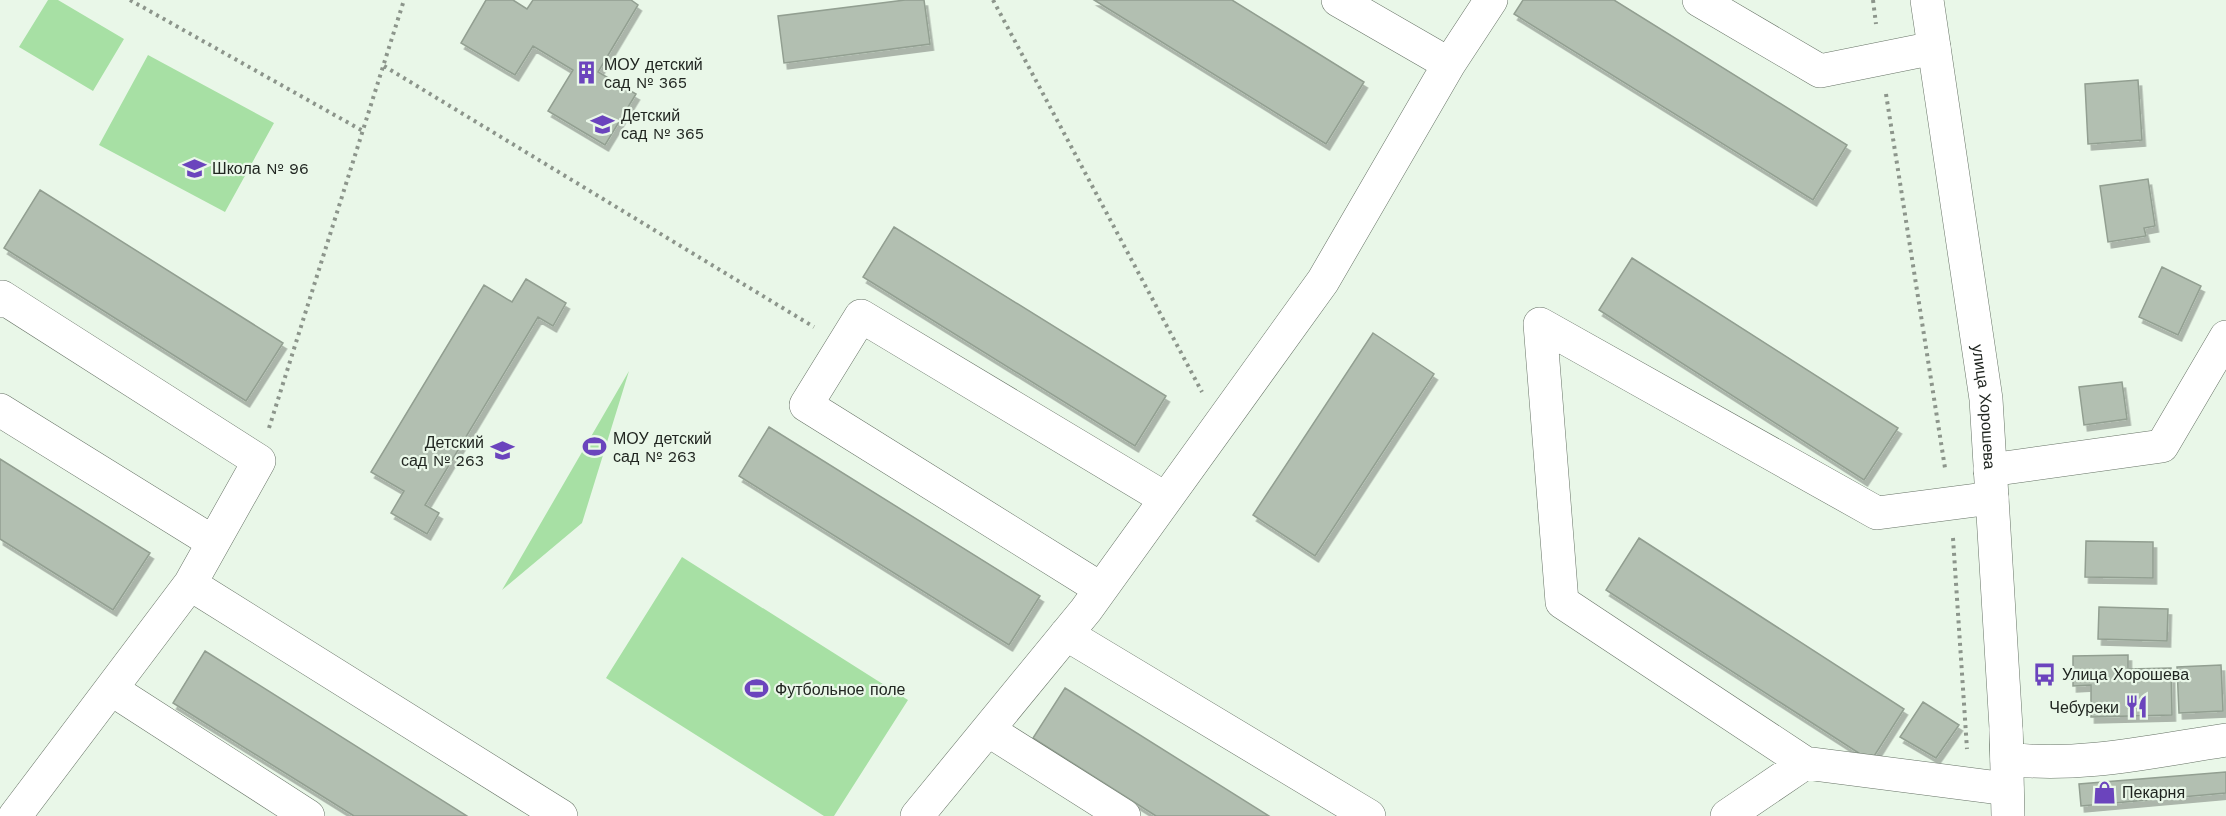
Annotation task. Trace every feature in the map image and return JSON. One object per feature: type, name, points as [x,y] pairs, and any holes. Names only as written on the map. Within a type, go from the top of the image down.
[{"type":"main road","points":[[1338,0],[1449,64]]},
{"type":"main road","points":[[917,816],[1101,589],[1323,280],[1449,64],[1491,0]]},
{"type":"main road","points":[[1699,0],[1820,71],[1934,48]]},
{"type":"main road","name":"улица Хорошева","points":[[1927,0],[1986,399],[2006,728],[2007,803]]},
{"type":"main road","points":[[0,301],[2,297],[259,461],[190,584],[15,816]]},
{"type":"main road","points":[[1101,589],[806,405],[861,316],[1166,499]]},
{"type":"main road","points":[[2007,803],[1970,784],[1805,763],[1562,602],[1540,324],[1877,513],[1950,504],[1991,484],[2162,446],[2226,337]]},
{"type":"main road","points":[[0,410],[213,542]]},
{"type":"main road","points":[[190,584],[561,816]]},
{"type":"main road","points":[[1066,634],[1369,816]]},
{"type":"main road","points":[[111,689],[308,816]]},
{"type":"main road","points":[[2006,728],[2007,759],[2043,763],[2091,761],[2226,740]]},
{"type":"main road","points":[[988,730],[1124,816]]},
{"type":"main road","points":[[1727,816],[1805,763]]},
{"type":"path","points":[[130,0],[363,131]]},
{"type":"path","points":[[259,461],[404,0]]},
{"type":"path","points":[[993,0],[1219,424]]},
{"type":"path","points":[[1873,0],[1950,504],[1970,784]]},
{"type":"path","points":[[384,66],[843,345]]},
{"type":"green space","points":[[48,0],[58,0],[124,39],[93,91],[19,47]]},
{"type":"green space","points":[[148,55],[274,123],[225,212],[99,145]]},
{"type":"green space","name":"МОУ детский сад № 263","points":[[629,371],[582,523],[502,590]]},
{"type":"green space","name":"Футбольное поле","points":[[682,557],[908,700],[834,816],[824,816],[606,678]]},
{"type":"building","name":"МОУ детский сад № 365","points":[[486,0],[513,0],[527,9],[533,0],[631,0],[638,5],[598,72],[636,94],[605,145],[548,111],[573,70],[533,46],[515,75],[461,43]]},
{"type":"building","points":[[905,0],[924,0],[930,44],[784,63],[778,16]]},
{"type":"building","points":[[1094,0],[1232,0],[1364,82],[1326,144]]},
{"type":"building","points":[[1523,0],[1614,0],[1847,145],[1813,200],[1514,14]]},
{"type":"building","points":[[2138,80],[2142,140],[2088,144],[2085,84]]},
{"type":"building","points":[[2148,179],[2155,226],[2144,228],[2146,236],[2108,242],[2100,186]]},
{"type":"building","points":[[40,190],[283,343],[246,401],[4,248]]},
{"type":"building","points":[[894,227],[1166,396],[1135,446],[863,277]]},
{"type":"building","points":[[1632,258],[1898,428],[1864,480],[1599,310]]},
{"type":"building","points":[[2162,267],[2201,286],[2178,335],[2139,317]]},
{"type":"building","points":[[526,279],[566,303],[553,326],[538,317],[425,505],[439,513],[427,534],[391,513],[404,491],[371,472],[484,285],[512,302]]},
{"type":"building","points":[[1373,333],[1434,374],[1315,556],[1253,515]]},
{"type":"building","points":[[2122,382],[2127,419],[2084,425],[2079,387]]},
{"type":"building","points":[[769,427],[1040,596],[1009,645],[739,476]]},
{"type":"building","points":[[0,459],[150,553],[113,610],[0,539]]},
{"type":"building","points":[[1639,538],[1904,709],[1871,761],[1606,590]]},
{"type":"building","points":[[2086,541],[2153,542],[2153,578],[2085,577]]},
{"type":"building","points":[[2099,607],[2168,609],[2167,641],[2098,639]]},
{"type":"building","points":[[205,651],[467,816],[354,816],[173,703]]},
{"type":"building","points":[[2128,655],[2128,669],[2171,668],[2172,715],[2091,717],[2091,685],[2073,686],[2073,656]]},
{"type":"building","points":[[2221,665],[2223,711],[2179,713],[2177,667]]},
{"type":"building","points":[[1065,688],[1269,816],[1156,816],[1033,738]]},
{"type":"building","points":[[1923,702],[1959,725],[1936,758],[1900,737]]},
{"type":"building","points":[[2226,772],[2226,793],[2081,806],[2079,784]]},
{"type":"place","name":"МОУ детский сад № 365","points":[[586,73]]},
{"type":"place","name":"Детский сад № 365","points":[[603,124]]},
{"type":"place","name":"Школа № 96","points":[[194,168]]},
{"type":"place","name":"МОУ детский сад № 263","points":[[595,447]]},
{"type":"place","name":"Детский сад № 263","points":[[502,451]]},
{"type":"place","name":"Улица Хорошева","points":[[2044,674]]},
{"type":"place","name":"Футбольное поле","points":[[757,689]]},
{"type":"place","name":"Чебуреки","points":[[2137,707]]},
{"type":"place","name":"Пекарня","points":[[2104,792]]}]
